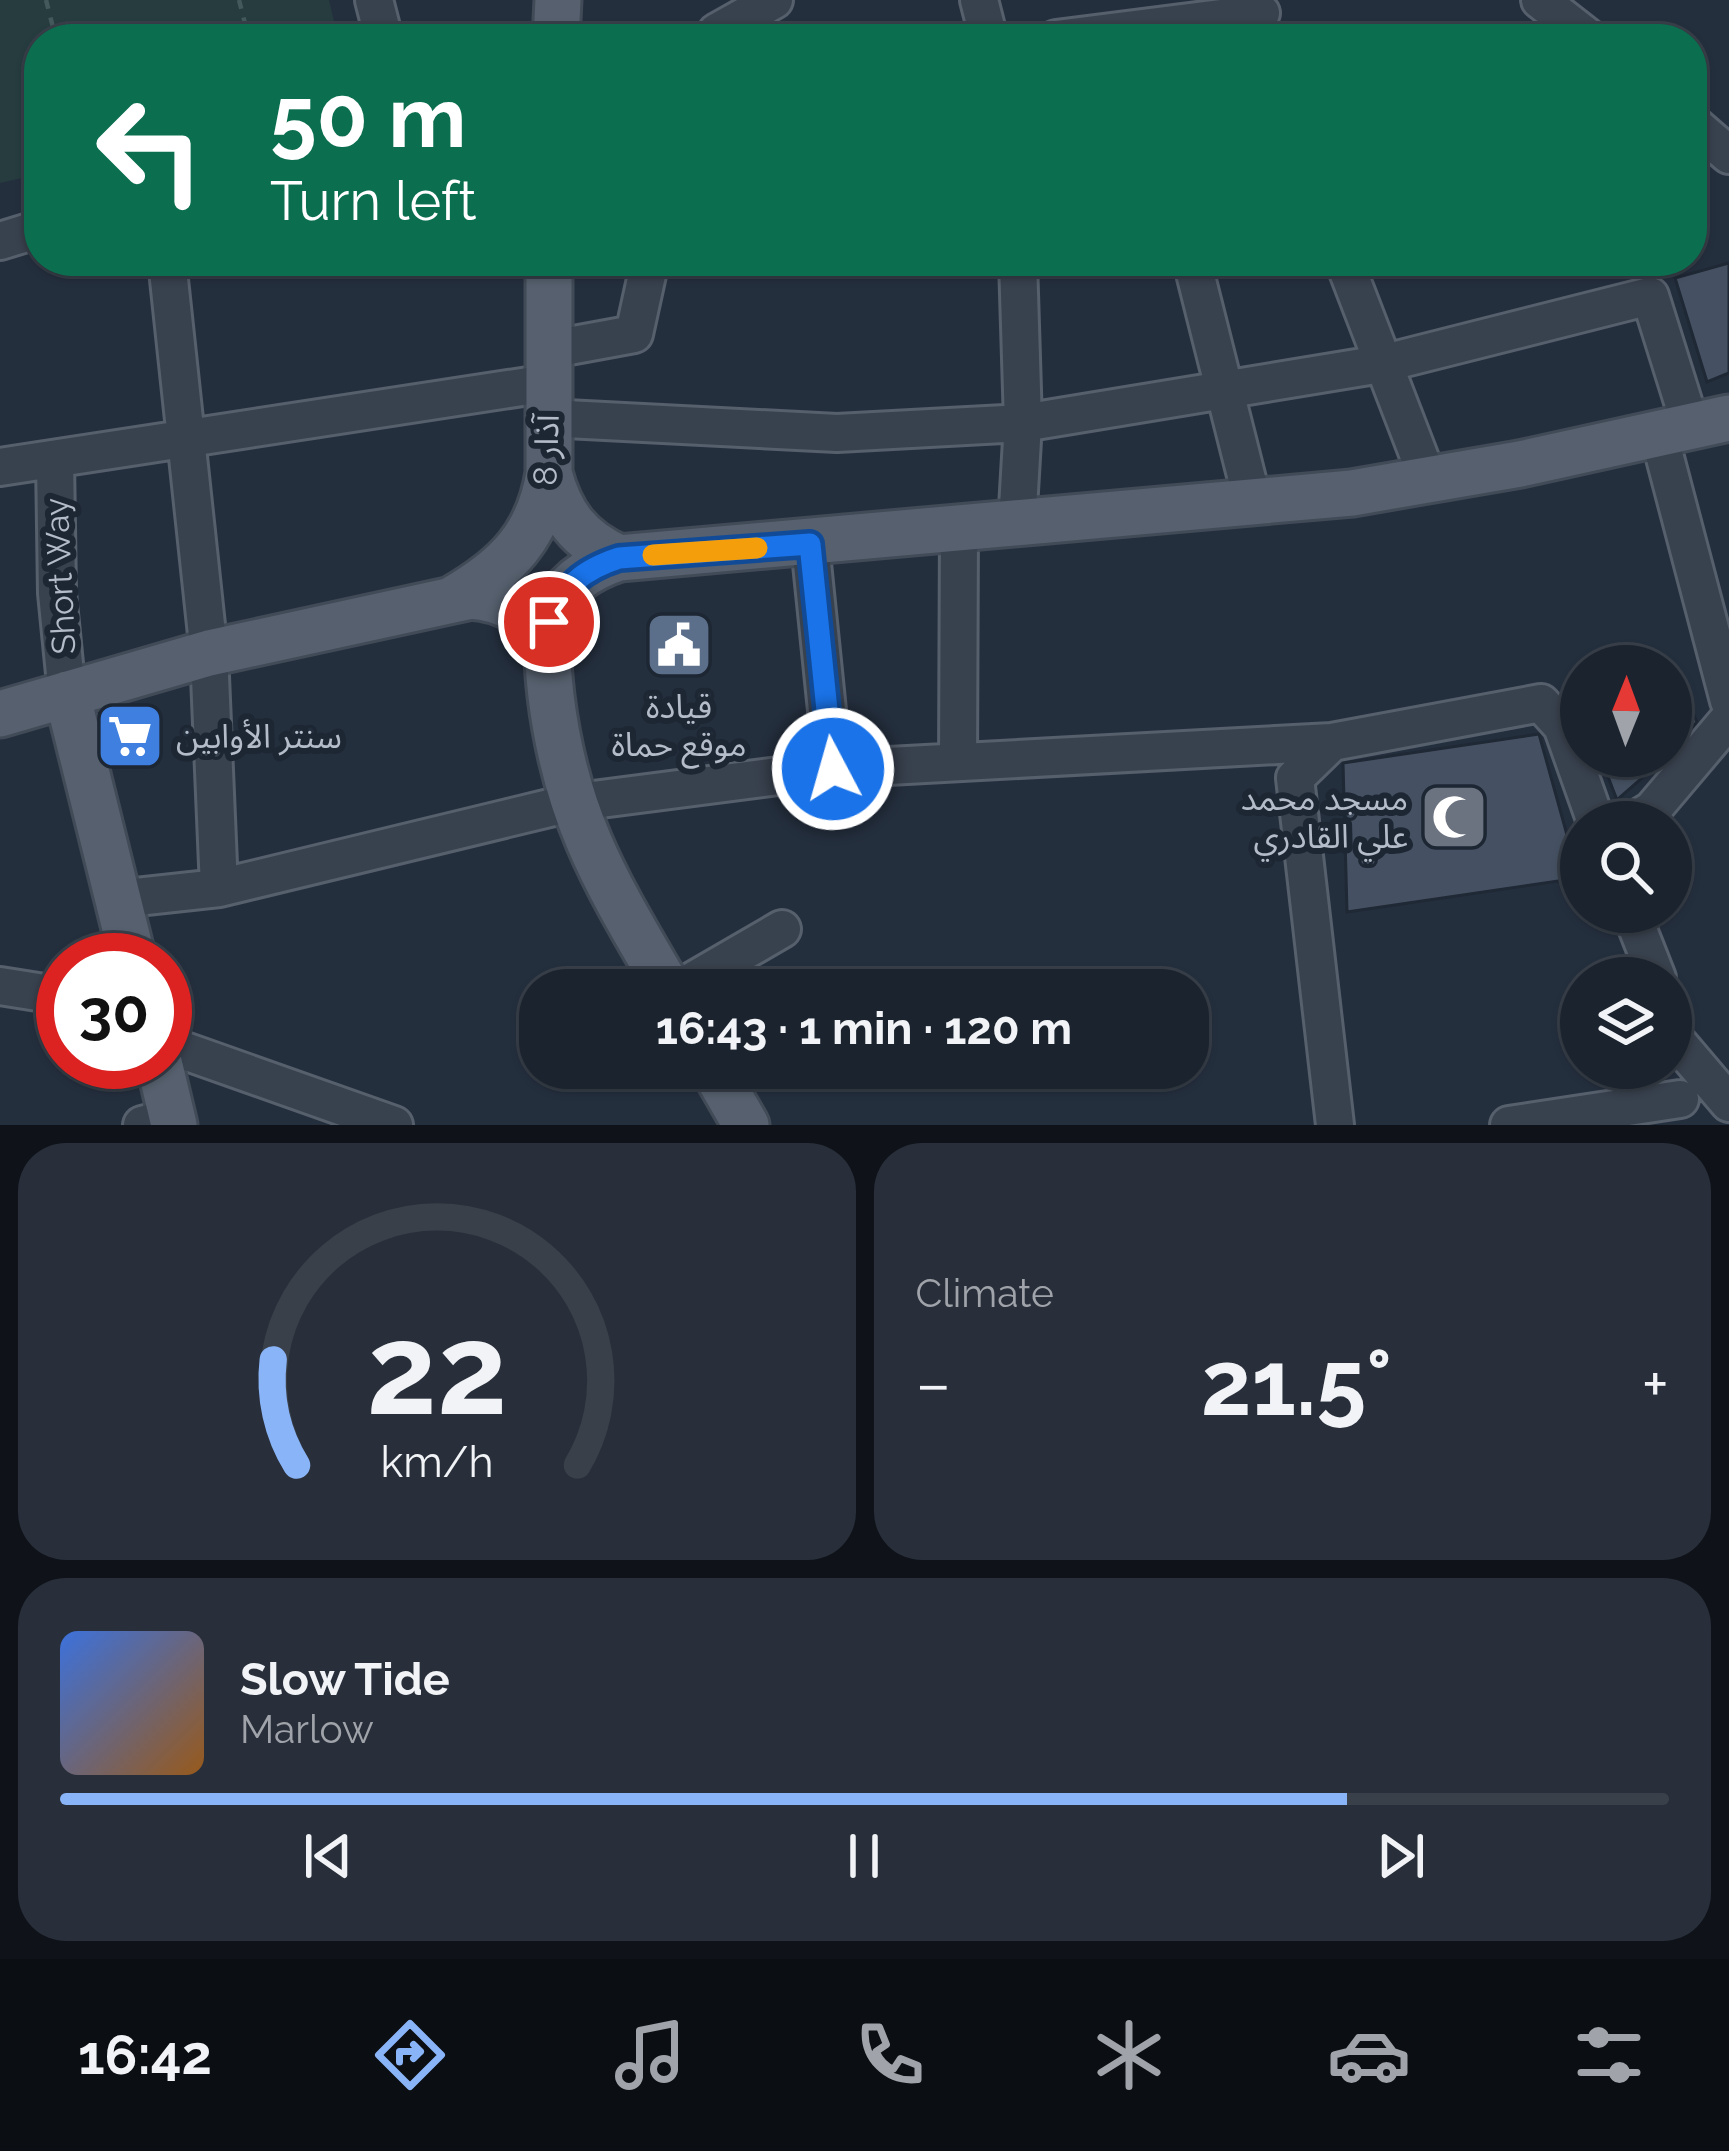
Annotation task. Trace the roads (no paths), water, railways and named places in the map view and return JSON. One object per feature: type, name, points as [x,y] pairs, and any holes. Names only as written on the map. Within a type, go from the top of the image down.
[{"type":"main road","name":"8 آذار","points":[[453,599],[514,557],[544,503],[549,472],[549,276]]},
{"type":"main road","points":[[545,645],[558,601],[572,583],[589,568],[619,558],[1253,503],[1429,482],[1693,427]]},
{"type":"main road","points":[[549,472],[565,517],[598,549],[619,558]]},
{"type":"main road","points":[[0,713],[209,653],[453,599],[471,596],[508,604],[524,614],[545,645],[570,803],[602,874],[660,969]]},
{"type":"main road","points":[[67,694],[126,933]]},
{"type":"main road","points":[[161,1089],[163,1122]]},
{"type":"main road","points":[[725,1089],[746,1125]]},
{"type":"street","points":[[731,24],[774,0]]},
{"type":"street","points":[[1540,0],[1571,24]]},
{"type":"street","points":[[1131,23],[1262,17]]},
{"type":"street","points":[[169,276],[209,653],[219,888]]},
{"type":"street","points":[[547,384],[634,334],[647,276]]},
{"type":"street","points":[[1017,525],[1023,423],[1018,276]]},
{"type":"street","points":[[1196,276],[1253,503]]},
{"type":"street","points":[[1349,276],[1429,482]]},
{"type":"street","points":[[0,467],[547,384],[837,433],[1023,423],[1381,364],[1650,296],[1693,427],[1729,700]]},
{"type":"street","name":"Short Way","points":[[55,459],[57,593],[67,694]]},
{"type":"street","points":[[958,762],[959,530]]},
{"type":"street","points":[[810,544],[833,769]]},
{"type":"street","points":[[118,898],[219,888],[570,803],[833,769],[1332,742],[1541,703],[1562,726],[1589,801]]},
{"type":"street","points":[[1660,801],[1729,719]]},
{"type":"street","points":[[1332,742],[1295,778],[1335,1125]]},
{"type":"street","points":[[710,969],[782,928]]},
{"type":"street","points":[[0,986],[36,992]]},
{"type":"street","points":[[192,1054],[394,1125]]},
{"type":"street","points":[[1692,1060],[1729,1103]]},
{"type":"street","points":[[1509,1125],[1689,1112]]},
{"type":"place","name":"قيادة موقع حماة","points":[[679,645]]},
{"type":"place","name":"سنتر الأوابين","points":[[130,736]]},
{"type":"place","name":"مسجد محمد علي القادري","points":[[1454,817]]}]
